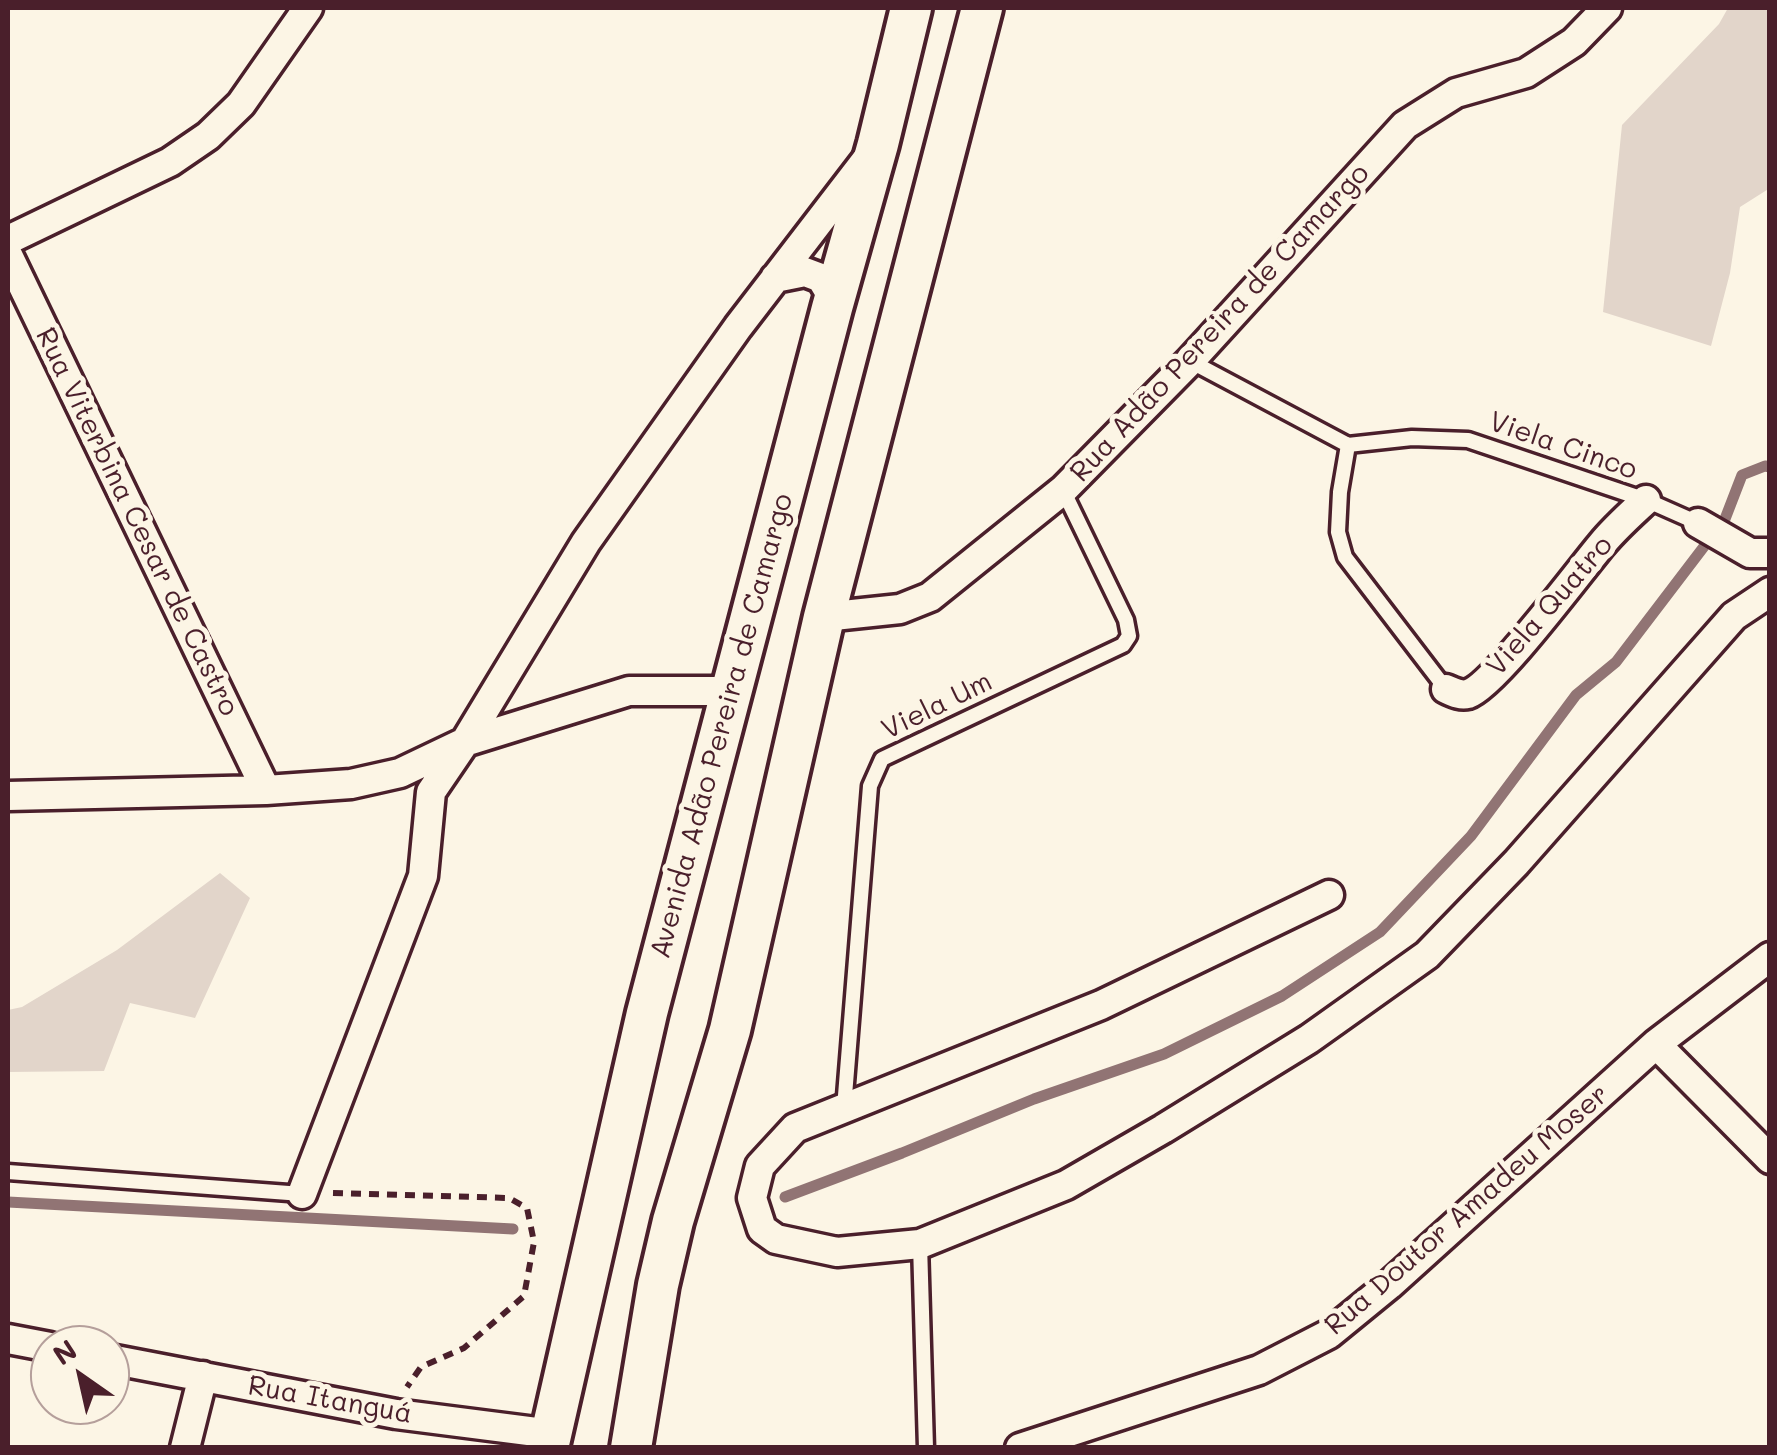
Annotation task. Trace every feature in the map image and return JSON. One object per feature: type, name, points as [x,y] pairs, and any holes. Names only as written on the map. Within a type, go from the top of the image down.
[{"type":"main road","name":"Avenida Adão Pereira de Camargo","points":[[550,1441],[647,1013],[911,8]]},
{"type":"main road","points":[[631,1448],[658,1285],[730,1030],[824,617],[982,8]]},
{"type":"street","points":[[8,240],[170,162],[208,136],[241,104],[308,8]]},
{"type":"street","name":"Rua Adão Pereira de Camargo","points":[[824,617],[900,608],[930,597],[1063,490],[1190,360],[1405,125],[1456,93],[1526,73],[1574,42],[1607,8]]},
{"type":"street","points":[[302,1194],[423,876],[431,792],[586,542],[738,326],[878,144]]},
{"type":"street","name":"Rua Viterbina Cesar de Castro","points":[[8,256],[266,790]]},
{"type":"street","points":[[775,278],[805,272],[821,278],[830,293],[832,308]]},
{"type":"street","name":"Viela Quatro","points":[[1446,689],[1470,694],[1489,679],[1603,543],[1646,500]]},
{"type":"street","points":[[1698,524],[1760,553]]},
{"type":"street","points":[[1329,894],[1101,1006],[795,1128],[760,1166],[752,1198],[762,1228],[776,1239],[837,1252],[920,1244],[1066,1185],[1309,1039],[1427,955],[1516,863],[1734,616],[1770,592]]},
{"type":"street","points":[[8,796],[266,790],[350,784],[400,772],[465,742],[629,691],[730,691]]},
{"type":"street","name":"Rua Doutor Amadeu Moser","points":[[1020,1448],[1071,1438],[1259,1370],[1330,1334],[1390,1285],[1656,1044],[1770,956]]},
{"type":"street","points":[[1656,1044],[1770,1160]]},
{"type":"street","name":"Rua Itanguá","points":[[130,1362],[550,1441]]},
{"type":"street","points":[[185,1448],[204,1376]]},
{"type":"lane","points":[[1190,360],[1348,445],[1338,532],[1346,557],[1446,689]]},
{"type":"lane","name":"Viela Cinco","points":[[1348,445],[1412,438],[1468,440],[1646,500],[1698,524]]},
{"type":"lane","name":"Viela Um","points":[[844,1108],[870,786],[882,760],[1123,645],[1129,636],[1126,620],[1063,490]]},
{"type":"lane","points":[[8,1172],[302,1194]]},
{"type":"lane","points":[[920,1244],[926,1448]]},
{"type":"path","points":[[302,1194],[361,1192],[509,1198],[526,1208],[534,1242],[524,1296],[464,1348],[421,1367],[401,1395],[396,1414]]},
{"type":"shaded area","points":[[1728,8],[1769,8],[1770,188],[1740,207],[1730,273],[1711,346],[1603,312],[1622,125],[1719,24]]},
{"type":"shaded area","points":[[220,873],[250,898],[195,1018],[130,1003],[104,1071],[8,1072],[8,1010],[22,1007],[117,950]]},
{"type":"waterway","points":[[785,1197],[1034,1099],[1164,1054],[1282,996],[1380,932],[1471,836],[1576,695],[1616,662],[1725,519],[1742,475],[1770,467]]},
{"type":"waterway","points":[[8,1202],[513,1229]]}]
